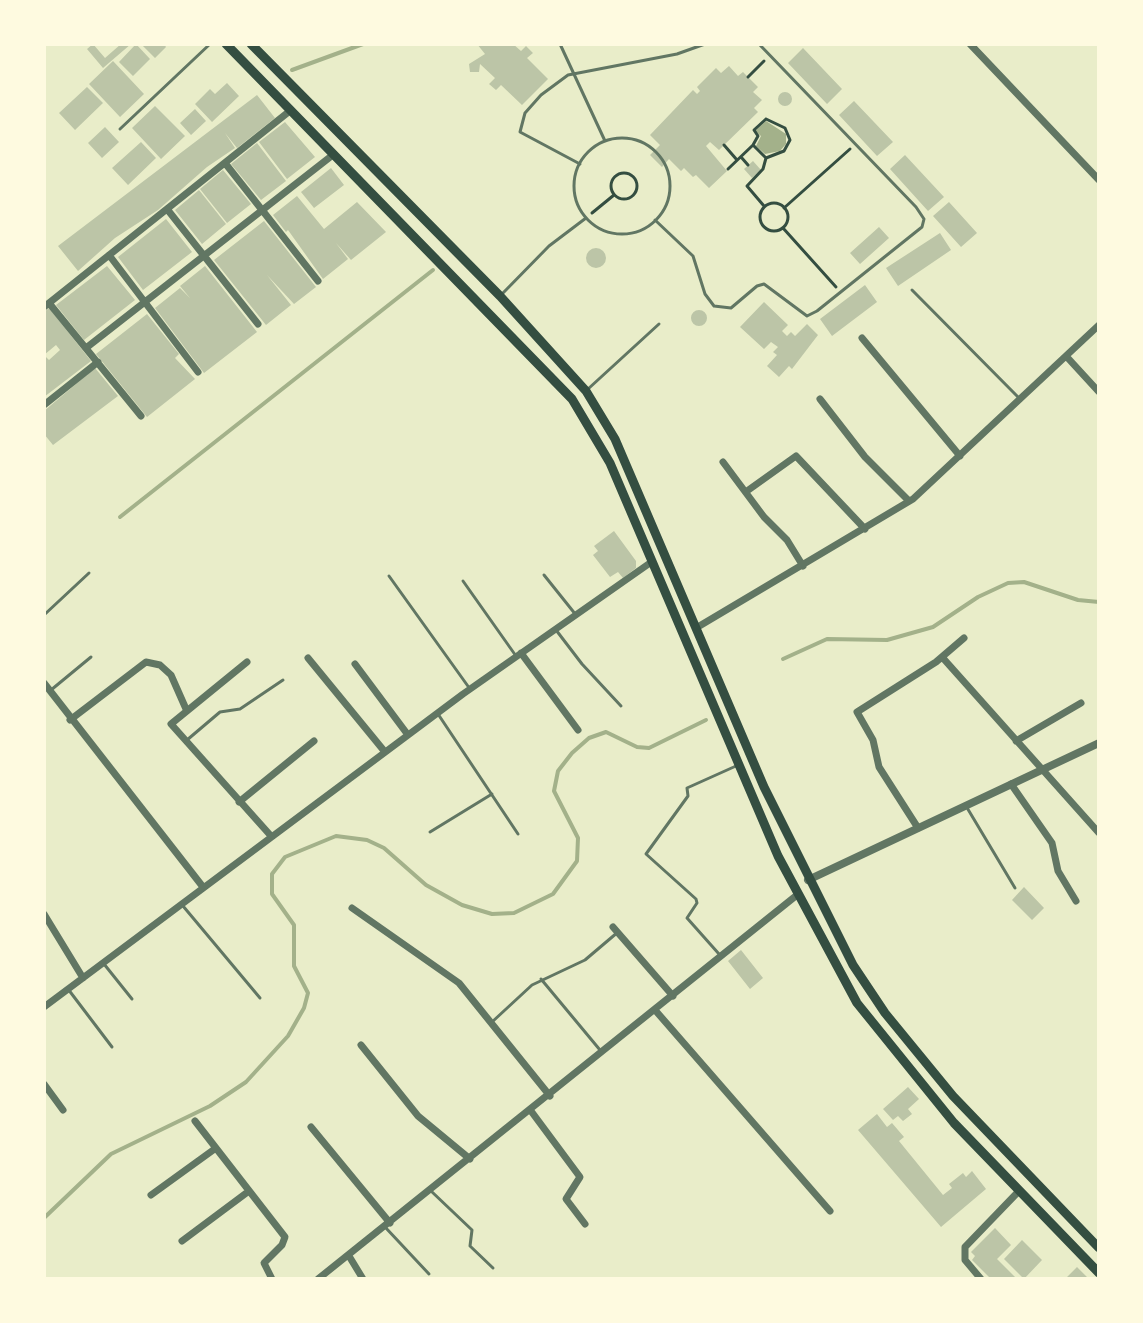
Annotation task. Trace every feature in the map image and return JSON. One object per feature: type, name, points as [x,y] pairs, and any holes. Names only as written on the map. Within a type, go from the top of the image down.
[{"type":"main road","points":[[226,44],[559,383],[584,417],[610,463],[736,766],[797,895],[851,992],[908,1069],[1018,1192],[1099,1273]]},
{"type":"main road","points":[[251,44],[500,296],[586,391],[615,439],[746,746],[808,880],[865,983],[953,1096],[1099,1248]]},
{"type":"main road","points":[[265,84],[279,72]]},
{"type":"main road","points":[[487,310],[500,296]]},
{"type":"main road","points":[[645,552],[661,545]]},
{"type":"main road","points":[[731,752],[746,746]]},
{"type":"main road","points":[[851,992],[865,983]]},
{"type":"street","points":[[970,44],[1099,180]]},
{"type":"street","points":[[141,416],[47,305],[291,110]]},
{"type":"street","points":[[86,348],[334,154]]},
{"type":"street","points":[[225,163],[318,281]]},
{"type":"street","points":[[167,209],[258,324]]},
{"type":"street","points":[[109,255],[198,372]]},
{"type":"street","points":[[696,628],[909,501],[1099,325]]},
{"type":"street","points":[[862,338],[960,456]]},
{"type":"street","points":[[1066,356],[1099,392]]},
{"type":"street","points":[[44,405],[98,362]]},
{"type":"street","points":[[820,399],[865,457],[909,501]]},
{"type":"street","points":[[747,491],[796,456],[865,529]]},
{"type":"street","points":[[723,462],[764,517],[787,540],[803,566]]},
{"type":"street","points":[[44,1007],[437,713],[650,563]]},
{"type":"street","points":[[918,828],[883,774],[873,740],[857,712],[942,657],[964,638]]},
{"type":"street","points":[[519,655],[578,730]]},
{"type":"street","points":[[942,657],[1099,833]]},
{"type":"street","points":[[308,658],[385,752]]},
{"type":"street","points":[[70,720],[146,662],[160,665],[171,675],[186,709]]},
{"type":"street","points":[[247,662],[171,724],[271,836]]},
{"type":"street","points":[[355,664],[408,735]]},
{"type":"street","points":[[44,683],[203,887]]},
{"type":"street","points":[[1016,741],[1081,703]]},
{"type":"street","points":[[239,802],[314,741]]},
{"type":"street","points":[[808,880],[1099,743]]},
{"type":"street","points":[[1011,784],[1052,843],[1058,871],[1076,901]]},
{"type":"street","points":[[318,1279],[797,895]]},
{"type":"street","points":[[352,908],[447,972],[492,1022],[550,1096]]},
{"type":"street","points":[[44,914],[83,978]]},
{"type":"street","points":[[615,930],[673,996]]},
{"type":"street","points":[[655,1010],[830,1211]]},
{"type":"street","points":[[361,1045],[418,1116],[470,1159]]},
{"type":"street","points":[[44,1084],[63,1110]]},
{"type":"street","points":[[531,1111],[579,1174],[580,1180],[566,1199],[585,1224]]},
{"type":"street","points":[[195,1121],[285,1237],[282,1245],[264,1263],[272,1279]]},
{"type":"street","points":[[311,1127],[387,1225]]},
{"type":"street","points":[[151,1195],[216,1148]]},
{"type":"street","points":[[182,1241],[249,1191]]},
{"type":"street","points":[[981,1279],[965,1260],[965,1247],[1018,1192]]},
{"type":"street","points":[[349,1256],[363,1279]]},
{"type":"lane","points":[[120,129],[210,44]]},
{"type":"lane","points":[[560,44],[605,141]]},
{"type":"lane","points":[[580,164],[523,135],[519,128],[527,110],[541,95],[559,80],[574,73],[677,54],[705,44]]},
{"type":"lane","points":[[655,220],[693,256],[705,294],[717,308],[731,308],[762,284],[809,316],[917,233],[924,222],[916,207],[759,44]]},
{"type":"lane","points":[[635,140],[648,146],[665,163],[669,194],[655,220],[639,230],[623,234],[600,227],[587,217],[575,190],[580,164],[592,149],[605,141],[635,140]]},
{"type":"lane","points":[[500,296],[549,246],[587,217]]},
{"type":"lane","points":[[912,290],[1021,399]]},
{"type":"lane","points":[[586,391],[659,324]]},
{"type":"lane","points":[[44,615],[89,573]]},
{"type":"lane","points":[[544,575],[576,615]]},
{"type":"lane","points":[[389,576],[470,689]]},
{"type":"lane","points":[[463,581],[519,655]]},
{"type":"lane","points":[[555,629],[621,706]]},
{"type":"lane","points":[[49,691],[91,657]]},
{"type":"lane","points":[[184,742],[220,712],[240,709],[283,680]]},
{"type":"lane","points":[[437,713],[518,834]]},
{"type":"lane","points":[[721,956],[687,918],[697,900],[646,854],[688,796],[688,787],[736,766]]},
{"type":"lane","points":[[430,832],[492,794]]},
{"type":"lane","points":[[966,806],[1015,888]]},
{"type":"lane","points":[[181,904],[260,998]]},
{"type":"lane","points":[[492,1022],[541,979],[585,960],[615,930]]},
{"type":"lane","points":[[103,963],[132,999]]},
{"type":"lane","points":[[541,979],[603,1053]]},
{"type":"lane","points":[[68,989],[112,1047]]},
{"type":"lane","points":[[431,1190],[473,1231],[470,1246],[493,1268]]},
{"type":"lane","points":[[387,1225],[429,1274]]},
{"type":"path","points":[[748,77],[770,55]]},
{"type":"path","points":[[728,169],[753,145],[758,136],[754,129],[764,119],[785,128],[790,137],[788,147],[766,158],[763,169],[747,186],[764,206]]},
{"type":"path","points":[[724,145],[748,165]]},
{"type":"path","points":[[753,145],[766,158]]},
{"type":"path","points":[[784,208],[856,145]]},
{"type":"path","points":[[621,173],[633,176],[637,188],[633,196],[625,199],[614,195],[610,187],[613,178],[621,173]]},
{"type":"path","points":[[587,217],[614,195]]},
{"type":"path","points":[[764,206],[772,203],[784,208],[788,217],[783,228]]},
{"type":"path","points":[[764,206],[760,219],[763,227],[772,231],[783,228]]},
{"type":"path","points":[[783,228],[841,293]]},
{"type":"shaded area","points":[[766,121],[786,134],[786,144],[780,151],[765,154],[756,146],[761,136],[755,131]]},
{"type":"building","points":[[93,44],[105,58],[121,44],[131,44],[103,68],[87,49]]},
{"type":"building","points":[[136,44],[150,59],[133,76],[119,62]]},
{"type":"building","points":[[141,44],[164,44],[166,47],[155,58]]},
{"type":"building","points":[[477,44],[513,44],[521,51],[526,46],[533,53],[527,58],[548,79],[522,105],[501,85],[496,90],[489,84],[495,78],[480,64],[479,72],[470,72],[469,64],[485,54]]},
{"type":"building","points":[[803,48],[842,89],[827,104],[788,63]]},
{"type":"building","points":[[113,61],[144,94],[120,117],[89,84]]},
{"type":"building","points":[[729,66],[738,76],[743,72],[758,87],[753,92],[762,100],[754,108],[758,112],[719,150],[710,142],[706,146],[727,171],[709,188],[696,175],[693,177],[684,168],[681,171],[669,159],[662,167],[650,155],[660,145],[650,135],[693,90],[697,94],[700,91],[697,87],[716,68],[721,73]]},
{"type":"building","points":[[227,83],[239,96],[212,122],[195,104],[210,89],[215,94]]},
{"type":"building","points":[[87,87],[103,103],[75,130],[59,113]]},
{"type":"building","points":[[785,92],[792,99],[785,106],[778,99]]},
{"type":"building","points":[[257,95],[275,118],[237,148],[225,133],[235,148],[207,167],[158,210],[115,238],[78,271],[58,246]]},
{"type":"building","points":[[854,101],[893,142],[877,156],[839,115]]},
{"type":"building","points":[[155,106],[185,136],[161,159],[132,128]]},
{"type":"building","points":[[195,109],[206,121],[191,135],[180,123]]},
{"type":"building","points":[[285,122],[315,157],[287,179],[259,142]]},
{"type":"building","points":[[105,127],[119,142],[102,158],[88,143]]},
{"type":"building","points":[[141,142],[156,158],[128,185],[112,168]]},
{"type":"building","points":[[257,143],[286,181],[261,200],[231,164]]},
{"type":"building","points":[[905,155],[944,197],[928,211],[890,169]]},
{"type":"building","points":[[753,161],[761,170],[752,178],[744,169]]},
{"type":"building","points":[[331,168],[344,185],[314,208],[301,192]]},
{"type":"building","points":[[223,170],[251,204],[227,223],[200,189]]},
{"type":"building","points":[[199,190],[226,224],[202,244],[175,210]]},
{"type":"building","points":[[297,196],[324,229],[357,202],[386,232],[351,260],[336,243],[348,259],[323,279],[288,230],[286,232],[273,215]]},
{"type":"building","points":[[949,202],[977,233],[961,247],[933,216]]},
{"type":"building","points":[[166,219],[192,252],[143,290],[118,257]]},
{"type":"building","points":[[264,221],[316,287],[294,304],[267,275],[291,305],[266,325],[214,260]]},
{"type":"building","points":[[879,227],[889,238],[860,264],[850,253]]},
{"type":"building","points":[[940,233],[951,250],[898,286],[886,268]]},
{"type":"building","points":[[596,248],[603,251],[606,258],[603,265],[596,268],[589,265],[586,258],[589,251]]},
{"type":"building","points":[[107,266],[135,300],[84,340],[56,305]]},
{"type":"building","points":[[205,266],[257,332],[204,373],[155,308],[180,288],[190,298],[180,286]]},
{"type":"building","points":[[865,285],[877,302],[832,336],[820,319]]},
{"type":"building","points":[[764,302],[788,325],[782,331],[787,336],[791,332],[795,336],[807,324],[818,335],[792,369],[789,366],[779,377],[767,366],[777,355],[773,352],[778,347],[771,342],[764,349],[740,327]]},
{"type":"building","points":[[49,308],[91,361],[44,397],[44,355],[44,312]],"holes":[[[56,345],[60,350],[49,360],[44,355]]]},
{"type":"building","points":[[699,310],[707,318],[699,326],[691,318]]},
{"type":"building","points":[[147,314],[179,354],[175,358],[195,379],[147,417],[96,354]]},
{"type":"building","points":[[95,368],[118,396],[53,445],[44,434],[44,411]]},
{"type":"building","points":[[614,531],[636,561],[636,568],[623,578],[618,572],[610,577],[593,555],[598,551],[594,546]]},
{"type":"building","points":[[1024,887],[1044,908],[1032,920],[1012,900]]},
{"type":"building","points":[[741,950],[763,978],[750,989],[728,961]]},
{"type":"building","points":[[908,1087],[919,1099],[908,1109],[912,1114],[903,1121],[898,1116],[893,1120],[883,1109]]},
{"type":"building","points":[[877,1114],[887,1127],[892,1123],[904,1137],[899,1141],[943,1195],[952,1188],[949,1184],[963,1173],[966,1177],[972,1171],[986,1189],[941,1227],[858,1130]]},
{"type":"building","points":[[995,1228],[1011,1245],[997,1259],[1017,1279],[991,1279],[972,1260],[975,1256],[971,1252]]},
{"type":"building","points":[[1022,1240],[1042,1260],[1024,1279],[1004,1259]]},
{"type":"building","points":[[1077,1267],[1089,1279],[1065,1279]]},
{"type":"waterway","points":[[292,70],[363,44]]},
{"type":"waterway","points":[[120,517],[433,270]]},
{"type":"waterway","points":[[783,659],[827,639],[887,640],[933,627],[978,597],[1008,583],[1024,582],[1078,600],[1099,602]]},
{"type":"waterway","points":[[44,1218],[111,1154],[210,1106],[246,1082],[288,1036],[304,1008],[308,993],[294,966],[294,925],[272,894],[272,874],[285,857],[336,836],[367,840],[384,848],[426,885],[462,905],[492,914],[514,913],[553,894],[577,861],[578,838],[554,791],[558,771],[572,753],[589,738],[606,732],[637,747],[649,748],[706,720]]}]
